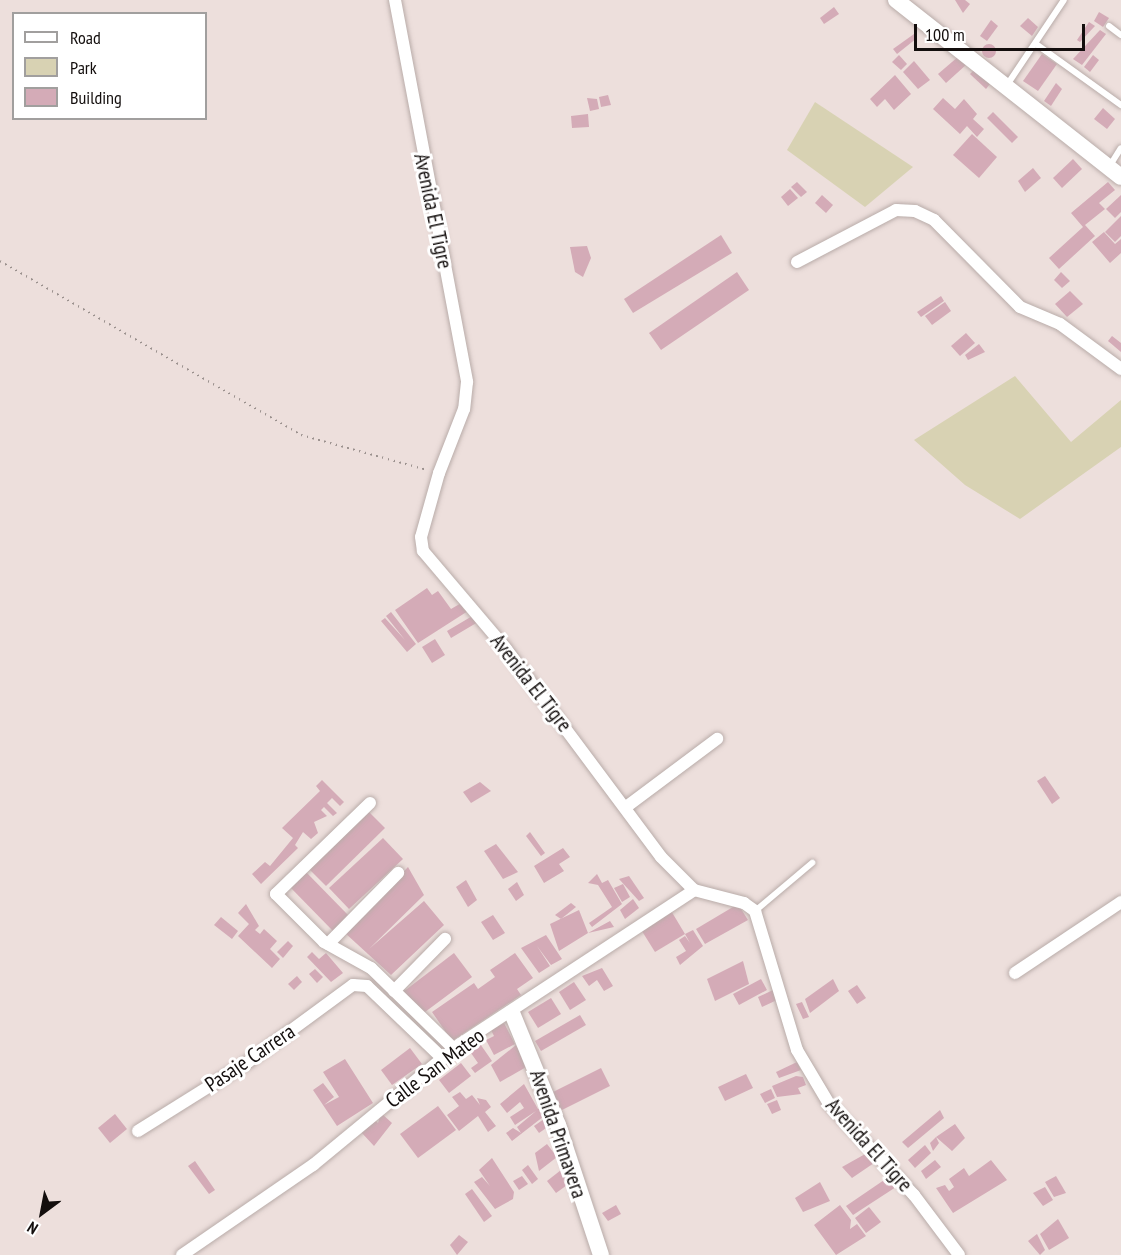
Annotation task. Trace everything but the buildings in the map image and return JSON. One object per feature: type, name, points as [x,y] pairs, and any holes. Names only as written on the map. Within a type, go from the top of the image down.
[{"type":"street","name":"Avenida El Tigre","points":[[395,0],[414,121],[465,356],[464,409],[439,473],[422,537],[423,551],[506,649],[626,807],[661,857],[694,890]]},
{"type":"street","points":[[896,0],[1005,88],[1115,172]]},
{"type":"street","points":[[797,262],[896,210],[915,211],[934,220],[1020,307],[1060,324],[1121,369]]},
{"type":"street","points":[[626,807],[717,739]]},
{"type":"street","points":[[370,803],[276,894],[328,944],[371,968],[454,1049]]},
{"type":"street","points":[[328,944],[398,873]]},
{"type":"street","points":[[694,890],[744,903],[755,911]]},
{"type":"street","name":"Calle San Mateo","points":[[182,1255],[313,1165],[454,1049],[512,1013],[694,890]]},
{"type":"street","points":[[1015,973],[1121,902]]},
{"type":"street","name":"Avenida El Tigre","points":[[755,911],[797,1050],[829,1104],[914,1195],[959,1255]]},
{"type":"street","points":[[394,991],[445,939]]},
{"type":"street","name":"Pasaje Carrera","points":[[138,1131],[248,1062],[347,988],[361,984],[443,1059]]},
{"type":"street","name":"Avenida Primavera","points":[[512,1013],[558,1125],[601,1255]]},
{"type":"lane","points":[[1005,88],[1064,0]]},
{"type":"lane","points":[[1109,26],[1121,35]]},
{"type":"lane","points":[[1036,44],[1121,105]]},
{"type":"lane","points":[[1115,172],[1121,148]]},
{"type":"lane","points":[[755,911],[812,863]]},
{"type":"path","points":[[0,261],[301,435],[439,473]]},
{"type":"green space","points":[[815,102],[913,167],[865,207],[787,150]]},
{"type":"green space","points":[[1015,376],[1071,442],[1121,400],[1121,447],[1020,519],[965,485],[914,440]]}]
